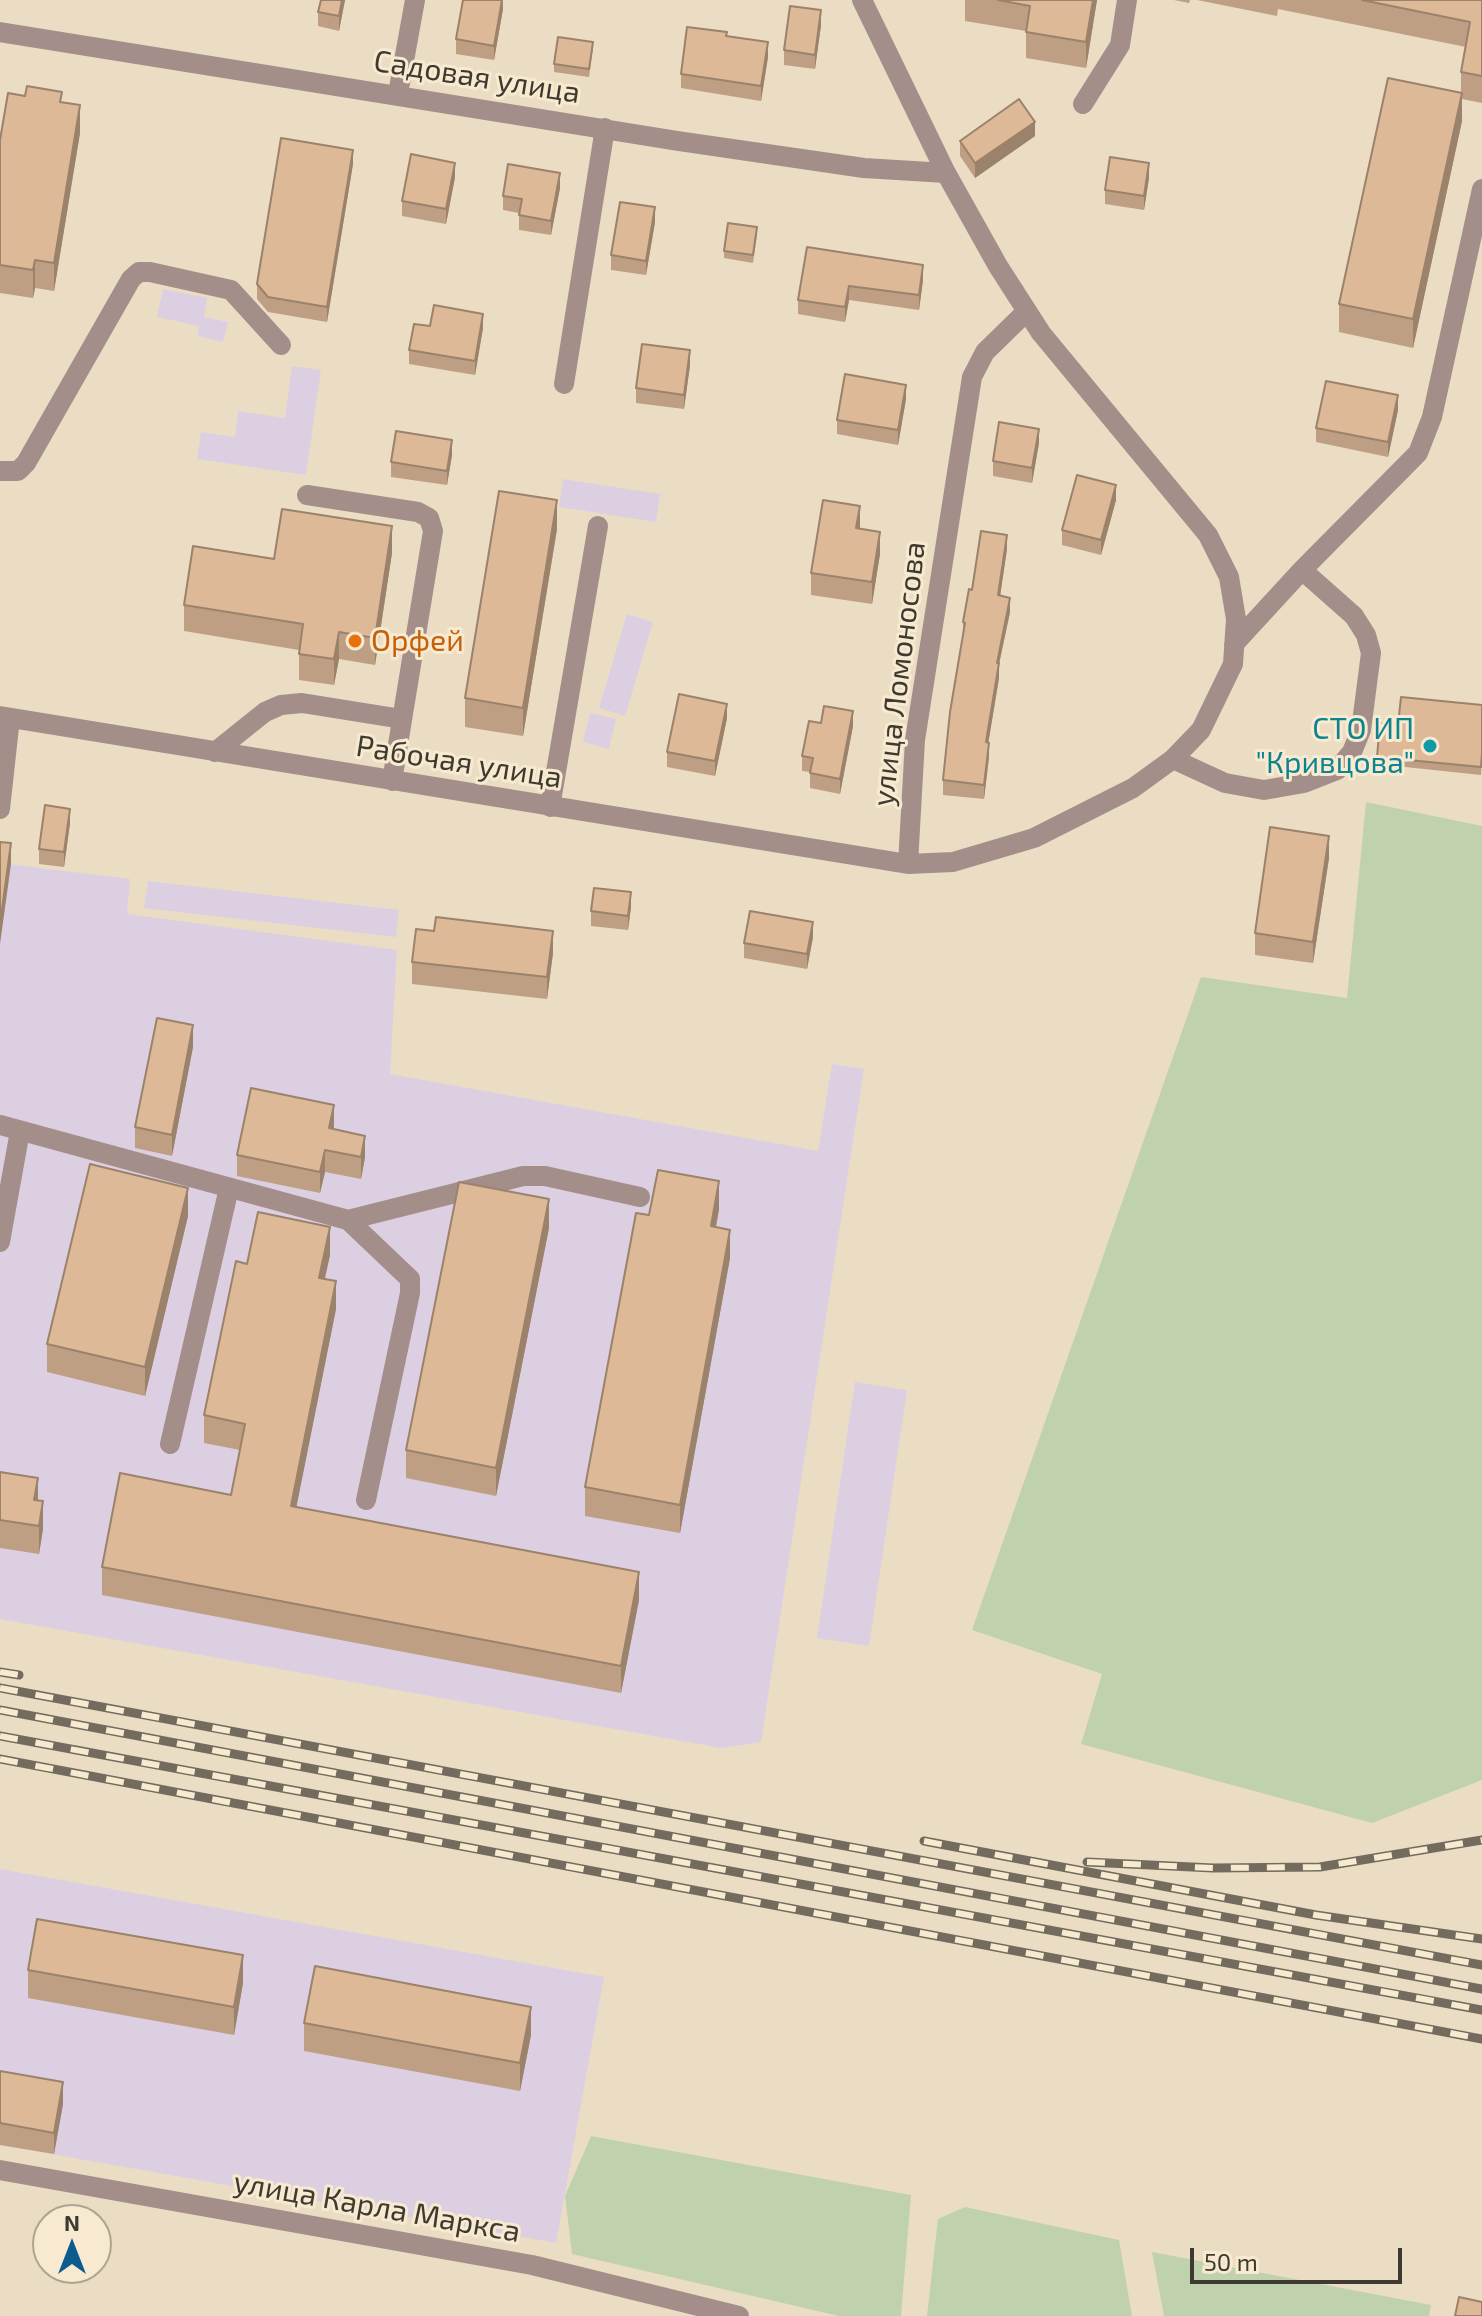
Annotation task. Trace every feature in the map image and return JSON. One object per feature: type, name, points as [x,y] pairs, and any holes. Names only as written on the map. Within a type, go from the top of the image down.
[{"type":"street","points":[[398,94],[415,0]]},
{"type":"street","points":[[862,0],[946,173],[1027,311],[1041,333],[1208,535],[1229,577],[1236,619],[1233,664],[1219,698],[1201,730],[1173,759],[1133,788],[1034,838],[953,862],[908,864]]},
{"type":"street","points":[[1083,104],[1120,45],[1127,0]]},
{"type":"street","name":"Садовая улица","points":[[0,32],[864,168],[946,173]]},
{"type":"street","points":[[564,384],[605,128]]},
{"type":"street","points":[[1234,644],[1418,453],[1432,417],[1482,189]]},
{"type":"street","points":[[0,471],[18,471],[26,463],[131,279],[139,272],[231,290],[281,345]]},
{"type":"street","name":"улица Ломоносова","points":[[908,864],[915,740],[972,377],[985,352],[1027,311]]},
{"type":"street","points":[[307,495],[418,512],[429,518],[433,531],[392,781]]},
{"type":"street","points":[[550,807],[598,526]]},
{"type":"street","points":[[1173,759],[1225,783],[1264,790],[1304,783],[1337,770],[1352,752],[1361,730],[1371,653],[1366,635],[1354,616],[1302,570]]},
{"type":"street","points":[[215,752],[265,712],[281,705],[302,703],[402,719]]},
{"type":"street","points":[[0,809],[5,717]]},
{"type":"street","name":"Рабочая улица","points":[[5,717],[908,864]]},
{"type":"street","points":[[0,1242],[10,1128],[348,1220],[410,1279],[410,1293],[366,1500]]},
{"type":"street","points":[[348,1220],[523,1176],[545,1176],[640,1197]]},
{"type":"street","points":[[170,1444],[229,1188]]},
{"type":"street","name":"улица Карла Маркса","points":[[0,2170],[532,2265],[739,2316]]},
{"type":"shaded area","points":[[163,289],[207,298],[204,317],[228,322],[223,342],[198,336],[199,326],[157,317]]},
{"type":"shaded area","points":[[292,366],[321,370],[306,475],[197,459],[201,432],[235,437],[238,411],[285,418]]},
{"type":"shaded area","points":[[563,479],[660,494],[656,522],[559,507]]},
{"type":"shaded area","points":[[627,614],[653,622],[625,716],[599,708]]},
{"type":"shaded area","points":[[590,713],[616,719],[609,749],[583,742]]},
{"type":"shaded area","points":[[0,863],[130,879],[127,914],[397,950],[390,1074],[818,1151],[832,1064],[864,1069],[761,1742],[721,1748],[0,1619]]},
{"type":"shaded area","points":[[148,881],[399,910],[396,937],[144,908]]},
{"type":"shaded area","points":[[855,1382],[907,1390],[869,1646],[817,1638]]},
{"type":"shaded area","points":[[0,1869],[604,1977],[556,2243],[0,2145]]},
{"type":"green space","points":[[1366,802],[1482,826],[1482,1780],[1372,1823],[1081,1744],[1102,1674],[972,1630],[1201,977],[1347,998]]},
{"type":"green space","points":[[591,2136],[911,2195],[901,2316],[839,2316],[572,2254],[565,2196]]},
{"type":"green space","points":[[965,2207],[1119,2240],[1132,2316],[927,2316],[938,2219]]},
{"type":"green space","points":[[1152,2252],[1431,2305],[1429,2316],[1164,2316]]},
{"type":"building","points":[[321,0],[342,0],[339,16],[318,12]]},
{"type":"building","points":[[463,0],[502,0],[494,46],[456,39]]},
{"type":"building","points":[[998,0],[1093,0],[1086,42],[1026,32],[1030,6]]},
{"type":"building","points":[[1362,0],[1482,0],[1482,76],[1461,72],[1470,22]]},
{"type":"building","points":[[790,6],[821,10],[815,55],[784,50]]},
{"type":"building","points":[[687,27],[768,42],[761,86],[681,74]]},
{"type":"building","points":[[558,37],[593,42],[589,69],[554,64]]},
{"type":"building","points":[[1388,78],[1462,93],[1413,319],[1339,304]]},
{"type":"building","points":[[27,86],[62,92],[60,102],[80,105],[54,263],[35,260],[33,270],[0,265],[0,140],[8,93],[25,96]]},
{"type":"building","points":[[1019,99],[1035,122],[975,163],[960,141]]},
{"type":"building","points":[[281,138],[353,150],[327,307],[268,297],[257,284]]},
{"type":"building","points":[[411,154],[455,163],[446,209],[402,201]]},
{"type":"building","points":[[1110,157],[1149,163],[1144,196],[1105,190]]},
{"type":"building","points":[[508,164],[560,173],[551,221],[519,215],[522,199],[503,196]]},
{"type":"building","points":[[620,202],[655,207],[646,261],[611,255]]},
{"type":"building","points":[[728,223],[757,227],[753,255],[724,251]]},
{"type":"building","points":[[807,247],[923,265],[919,295],[849,286],[845,307],[798,300]]},
{"type":"building","points":[[434,305],[483,314],[475,361],[409,350],[414,324],[430,326]]},
{"type":"building","points":[[642,344],[690,350],[684,395],[636,388]]},
{"type":"building","points":[[845,374],[906,385],[898,430],[837,420]]},
{"type":"building","points":[[1326,381],[1398,395],[1388,442],[1316,428]]},
{"type":"building","points":[[999,422],[1039,429],[1032,468],[993,461]]},
{"type":"building","points":[[396,431],[452,440],[447,471],[391,462]]},
{"type":"building","points":[[1077,475],[1116,485],[1101,540],[1062,530]]},
{"type":"building","points":[[499,491],[557,500],[523,708],[465,698]]},
{"type":"building","points":[[823,500],[860,506],[856,528],[880,532],[872,582],[811,573]]},
{"type":"building","points":[[282,509],[392,526],[375,638],[339,632],[334,659],[299,654],[303,624],[184,605],[193,546],[274,559]]},
{"type":"building","points":[[981,531],[1007,535],[998,595],[1010,598],[986,742],[989,743],[984,785],[943,780],[963,622],[969,589],[972,590]]},
{"type":"building","points":[[679,694],[727,704],[715,761],[667,752]]},
{"type":"building","name":"СТО ИП \"Кривцова\"","points":[[1401,697],[1482,705],[1481,767],[1377,757],[1380,723],[1398,725]]},
{"type":"building","points":[[824,706],[853,711],[840,779],[810,773],[813,758],[802,756],[809,721],[821,723]]},
{"type":"building","points":[[45,805],[70,809],[64,852],[39,849]]},
{"type":"building","points":[[1270,827],[1329,836],[1313,942],[1255,933]]},
{"type":"building","points":[[0,842],[11,843],[0,924]]},
{"type":"building","points":[[594,888],[631,892],[628,916],[591,911]]},
{"type":"building","points":[[750,911],[813,922],[807,954],[744,943]]},
{"type":"building","points":[[436,917],[553,931],[547,977],[412,962],[416,929],[434,931]]},
{"type":"building","points":[[157,1018],[193,1025],[172,1135],[135,1127]]},
{"type":"building","points":[[251,1088],[334,1105],[329,1128],[365,1136],[361,1157],[325,1150],[320,1172],[237,1155]]},
{"type":"building","points":[[90,1164],[188,1188],[145,1367],[47,1344]]},
{"type":"building","points":[[658,1170],[719,1181],[711,1226],[730,1230],[680,1505],[585,1487],[636,1213],[649,1215]]},
{"type":"building","points":[[459,1182],[549,1199],[496,1468],[406,1450]]},
{"type":"building","points":[[258,1212],[330,1227],[319,1278],[336,1281],[291,1506],[639,1572],[621,1666],[102,1567],[120,1473],[231,1495],[245,1424],[204,1415],[236,1261],[247,1264]]},
{"type":"building","points":[[0,1472],[38,1478],[34,1500],[43,1501],[39,1526],[0,1520]]},
{"type":"building","points":[[37,1919],[243,1955],[234,2007],[28,1970]]},
{"type":"building","points":[[315,1966],[531,2007],[520,2063],[304,2023]]},
{"type":"building","points":[[0,2071],[63,2082],[54,2133],[0,2123]]},
{"type":"building","points":[[1459,2297],[1482,2302],[1482,2316],[1455,2316]]},
{"type":"railway","points":[[0,1672],[19,1675]]},
{"type":"railway","points":[[0,1688],[1482,1965]]},
{"type":"railway","points":[[0,1710],[1482,1989]]},
{"type":"railway","points":[[0,1736],[1482,2010]]},
{"type":"railway","points":[[0,1759],[1482,2039]]},
{"type":"railway","points":[[1087,1862],[1213,1868],[1320,1867],[1482,1840]]},
{"type":"railway","points":[[924,1841],[1316,1915],[1482,1939]]},
{"type":"place","name":"Орфей","points":[[355,641]]},
{"type":"place","name":"СТО ИП \"Кривцова\"","points":[[1430,746]]}]
